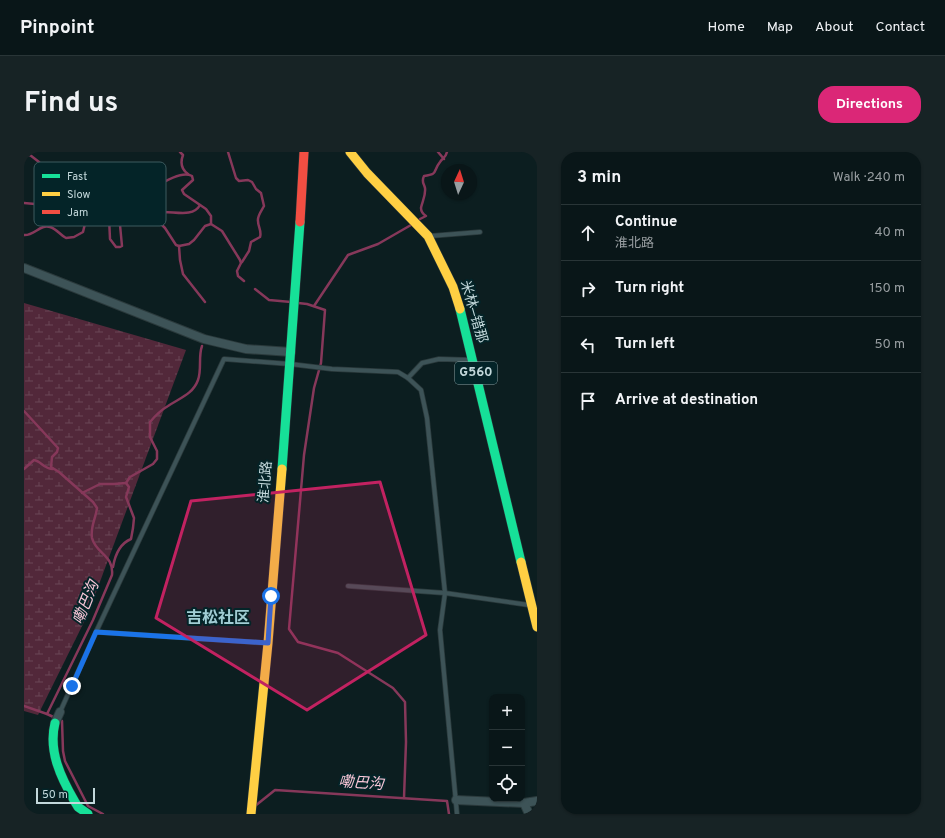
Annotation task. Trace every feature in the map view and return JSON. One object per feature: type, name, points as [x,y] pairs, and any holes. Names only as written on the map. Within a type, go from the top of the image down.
[{"type":"main road","name":"淮北路","points":[[251,814],[268,643],[291,352],[304,152]]},
{"type":"main road","name":"米林—错那","points":[[350,152],[428,236],[453,287],[463,318],[537,627]]},
{"type":"main road","points":[[55,723],[53,732],[53,748],[59,767],[77,806],[88,814]]},
{"type":"street","points":[[24,268],[204,339],[246,349],[291,352]]},
{"type":"street","points":[[55,723],[60,712]]},
{"type":"street","points":[[456,800],[524,803],[537,801]]},
{"type":"street","points":[[524,803],[529,814]]},
{"type":"lane","points":[[428,236],[480,232]]},
{"type":"lane","points":[[60,712],[224,359],[332,369],[398,372],[408,378],[421,390],[427,418],[445,593],[440,630],[457,814]]},
{"type":"lane","points":[[408,378],[422,363],[439,359],[473,360]]},
{"type":"lane","points":[[348,586],[445,593],[532,605]]},
{"type":"lane","points":[[96,632],[268,643]]},
{"type":"highlighted area","points":[[380,482],[426,635],[307,710],[156,618],[191,501]]},
{"type":"green space","points":[[24,303],[186,350],[88,614],[38,715],[24,711]]},
{"type":"waterway","points":[[180,152],[183,155],[181,163],[188,174]]},
{"type":"waterway","points":[[228,152],[236,178],[239,181],[248,180],[252,182],[256,189],[261,193],[264,206],[258,219],[261,233],[260,237],[251,242],[249,251],[242,262]]},
{"type":"waterway","points":[[438,152],[444,159]]},
{"type":"waterway","points":[[420,219],[426,216],[421,210],[425,191],[423,178],[424,176],[435,172],[447,152]]},
{"type":"waterway","points":[[24,156],[30,155],[39,162]]},
{"type":"waterway","points":[[166,181],[176,176],[192,176],[193,180],[182,190],[184,194],[206,209],[211,216],[211,224],[222,231],[240,260],[241,263],[237,271],[238,276],[244,281]]},
{"type":"waterway","points":[[24,203],[34,204]]},
{"type":"waterway","points":[[166,212],[188,213],[197,209],[200,205]]},
{"type":"waterway","points":[[163,226],[176,245],[179,246],[189,244],[205,226],[211,224]]},
{"type":"waterway","points":[[314,306],[348,255],[378,244],[411,225]]},
{"type":"waterway","points":[[24,235],[31,234],[43,227],[50,227],[66,238],[74,237],[83,232],[84,226]]},
{"type":"waterway","points":[[109,226],[110,239],[116,247],[122,246],[120,226]]},
{"type":"waterway","points":[[179,246],[183,274],[205,302]]},
{"type":"waterway","points":[[255,289],[269,300],[291,302]]},
{"type":"waterway","points":[[298,303],[307,304],[325,310],[321,363],[314,388],[304,455],[289,629],[298,642],[338,653],[393,688],[405,702],[406,742],[404,798]]},
{"type":"waterway","points":[[126,483],[130,477],[153,464],[157,459],[157,451],[150,437],[150,422],[163,409],[181,398],[196,385],[200,372],[200,354],[202,346]]},
{"type":"waterway","name":"嘞巴沟","points":[[24,411],[58,448],[57,452],[52,457],[51,467],[59,472],[93,502],[97,508],[92,530],[92,538],[97,548],[108,559],[112,568],[112,575],[93,620],[47,714]]},
{"type":"waterway","points":[[24,469],[34,460],[47,468],[53,469]]},
{"type":"waterway","points":[[82,493],[100,484],[126,483]]},
{"type":"waterway","points":[[113,567],[118,550],[123,544],[131,539],[133,528],[134,518],[126,497],[129,487],[126,483]]},
{"type":"waterway","name":"嘞巴沟","points":[[24,706],[62,721],[63,751],[65,761],[88,806],[103,814]]},
{"type":"waterway","name":"嘞巴沟","points":[[255,806],[275,790],[447,801],[449,814]]},
{"type":"traffic: fast","points":[[282,469],[300,222]]},
{"type":"traffic: fast","points":[[460,309],[521,562]]},
{"type":"traffic: fast","points":[[55,723],[53,744],[57,764],[78,807],[88,814]]},
{"type":"traffic: slow","points":[[350,152],[367,173],[428,236],[453,287],[460,309]]},
{"type":"traffic: slow","points":[[251,814],[268,643],[282,469]]},
{"type":"traffic: slow","points":[[521,562],[537,627]]},
{"type":"traffic: jam","points":[[300,222],[304,152]]},
{"type":"district","name":"吉松社区","points":[[218,619]]},
{"type":"route","points":[[72,686],[96,632],[268,643],[271,596]]}]
